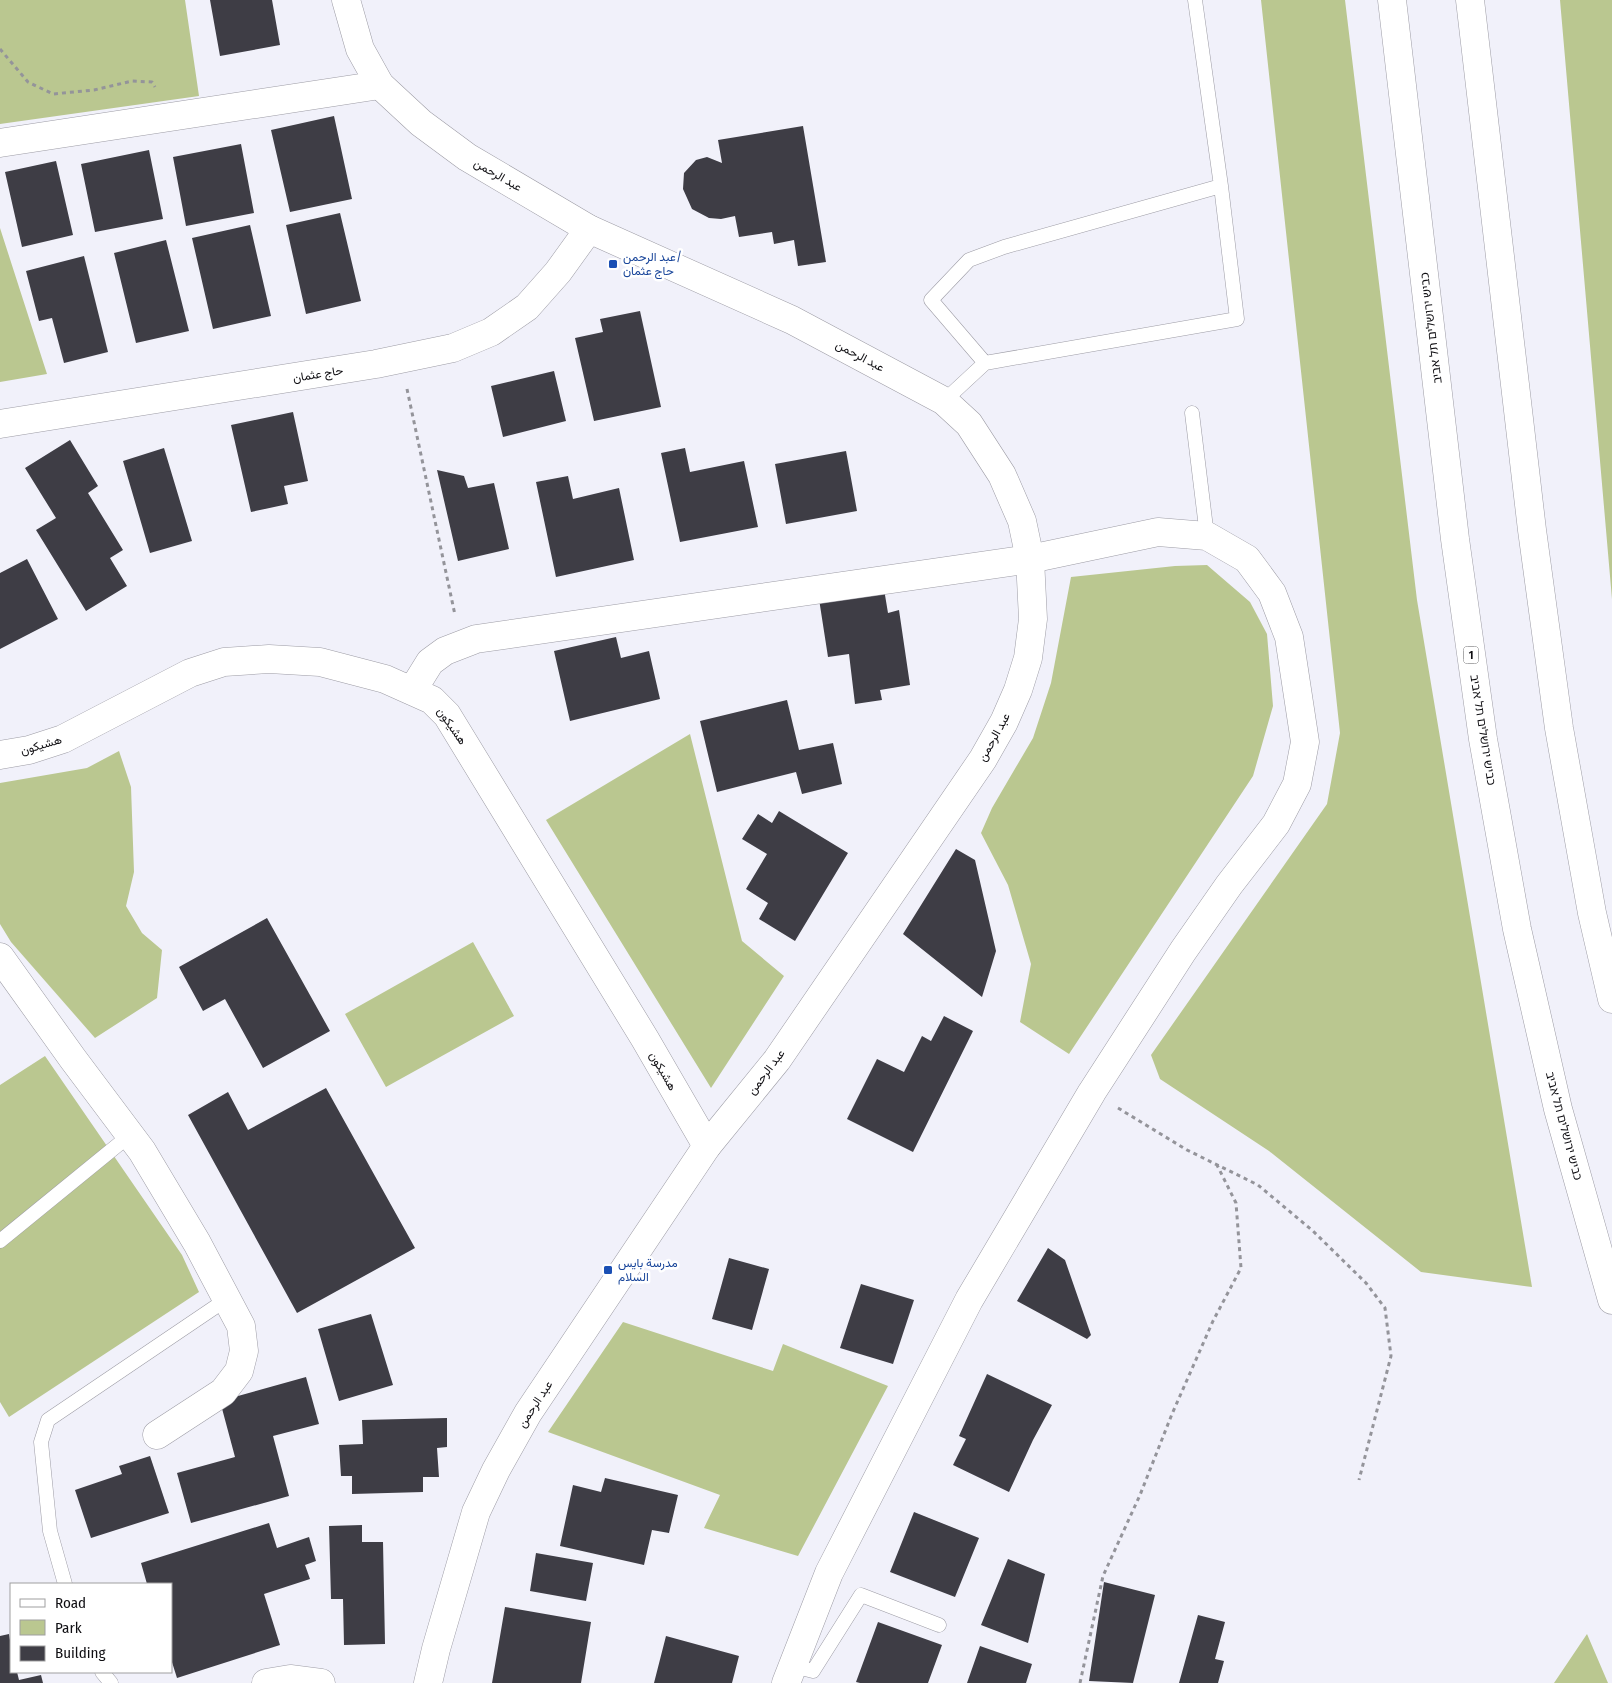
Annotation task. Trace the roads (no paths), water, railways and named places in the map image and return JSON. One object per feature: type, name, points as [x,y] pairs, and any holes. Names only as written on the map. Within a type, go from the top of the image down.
[{"type":"main road","name":"عبد الرحمن","points":[[346,0],[360,49],[380,86],[421,123],[467,157],[589,229],[792,320],[944,401],[969,424],[1002,475],[1022,521],[1030,558],[1033,619],[1028,658],[1018,690],[1004,722],[983,759],[777,1060],[707,1146],[528,1413],[496,1470],[476,1512],[428,1683]]},
{"type":"main road","name":"כביש ירושלים תל אביב","points":[[1392,0],[1455,539],[1483,739],[1517,929],[1558,1109],[1612,1300]]},
{"type":"main road","points":[[1470,0],[1532,530],[1558,718],[1592,913],[1612,999]]},
{"type":"main road","points":[[0,143],[380,86]]},
{"type":"main road","name":"حاج عثمان","points":[[0,424],[376,364],[453,348],[491,332],[527,307],[558,272],[589,229]]},
{"type":"main road","points":[[412,691],[430,662],[445,651],[476,639],[1030,558],[1158,532],[1207,536],[1246,559],[1272,593],[1289,637],[1305,742],[1298,784],[1276,824],[1229,885],[1183,951],[1092,1092],[969,1300],[829,1573],[789,1674]]},
{"type":"main road","name":"هشيكون","points":[[0,755],[29,750],[64,740],[190,673],[224,662],[269,659],[320,662],[385,679],[432,700],[447,715],[645,1039],[707,1146]]},
{"type":"main road","points":[[0,957],[142,1151],[192,1235],[241,1326],[244,1351],[239,1371],[223,1392],[157,1435]]},
{"type":"main road","points":[[266,1683],[290,1679],[321,1683]]},
{"type":"lane","points":[[944,401],[985,363],[1237,319],[1195,0]]},
{"type":"lane","points":[[985,363],[931,300],[969,260],[1004,247],[1221,186]]},
{"type":"lane","points":[[1192,413],[1207,536]]},
{"type":"lane","points":[[0,1241],[130,1135]]},
{"type":"lane","points":[[65,1583],[50,1531],[41,1442],[48,1420],[227,1299]]},
{"type":"lane","points":[[789,1674],[813,1671],[862,1595],[940,1624]]},
{"type":"lane","points":[[103,1673],[111,1683]]},
{"type":"place","name":"عبد الرحمن/ حاج عثمان","points":[[613,264]]},
{"type":"place","name":"مدرسة بايس السلام","points":[[608,1270]]}]
